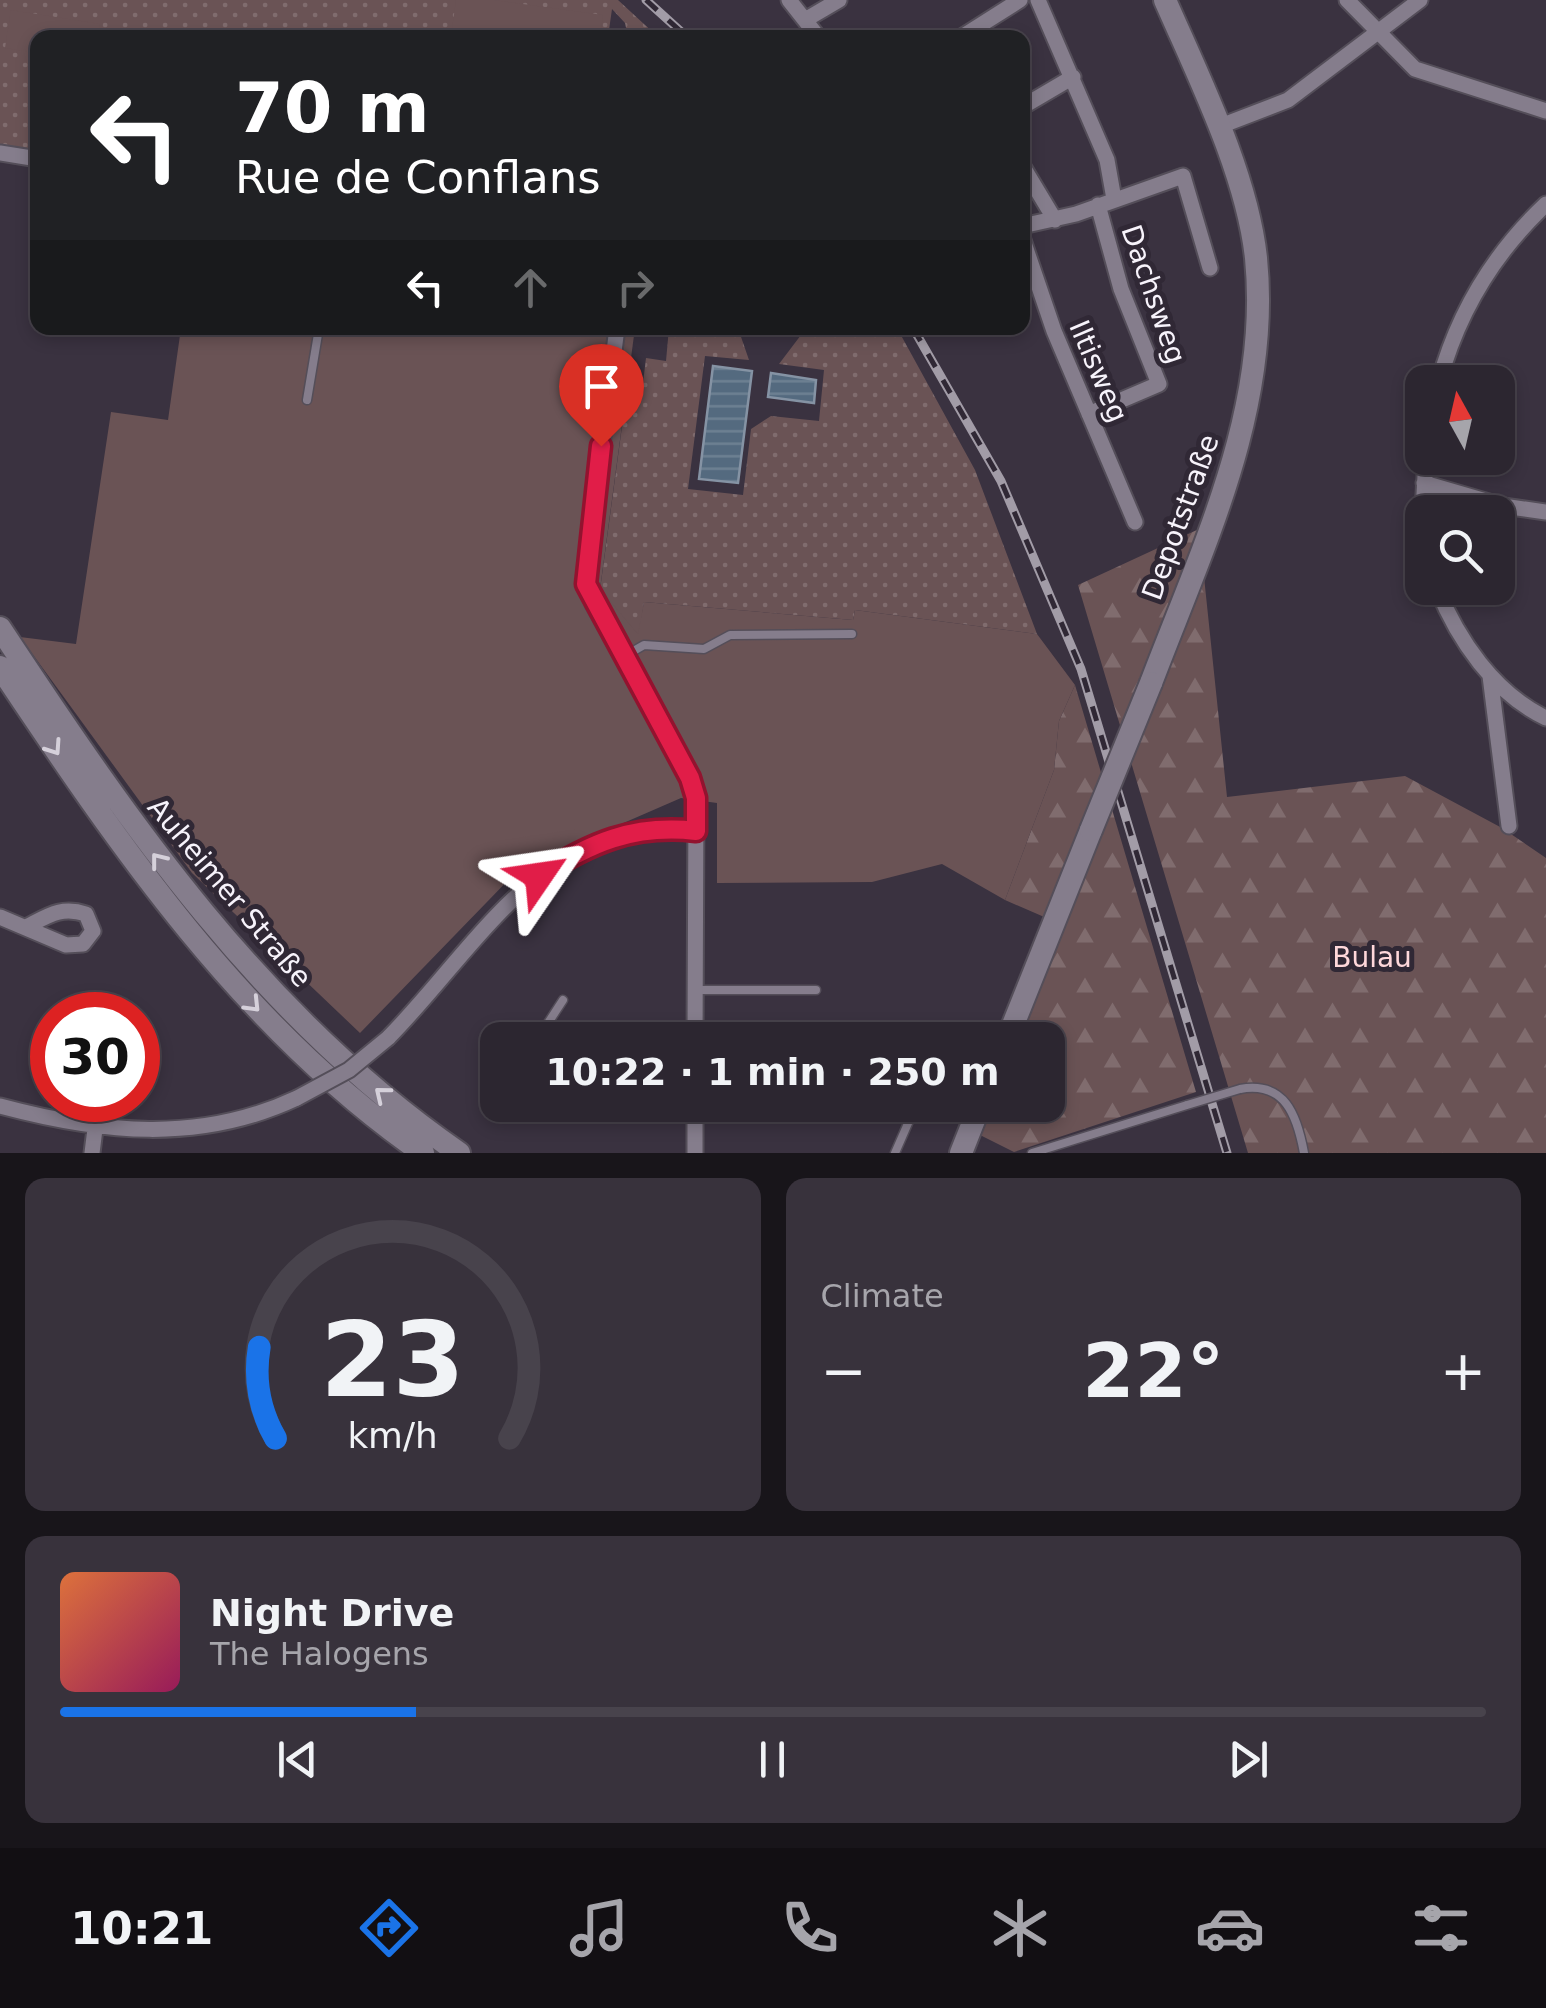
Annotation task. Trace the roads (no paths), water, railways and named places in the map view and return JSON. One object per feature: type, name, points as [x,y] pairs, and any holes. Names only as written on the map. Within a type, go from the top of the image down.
[{"type":"main road","name":"Depotstraße","points":[[1014,1022],[1152,683],[1239,444],[1255,367],[1256,258],[1218,127],[1166,0]]},
{"type":"main road","name":"Auheimer Straße","points":[[0,628],[120,809],[225,943],[365,1081],[460,1153]]},
{"type":"main road","name":"Auheimer Straße","points":[[0,667],[111,834],[213,962],[294,1045],[422,1153]]},
{"type":"main road","points":[[961,1153],[973,1122]]},
{"type":"street","points":[[789,0],[813,30]]},
{"type":"street","points":[[805,20],[839,0]]},
{"type":"street","points":[[973,30],[1020,0]]},
{"type":"street","points":[[1038,0],[1106,160],[1106,202]]},
{"type":"street","points":[[1347,0],[1376,34],[1415,69],[1546,111]]},
{"type":"street","points":[[1218,127],[1288,100],[1420,0]]},
{"type":"street","points":[[1030,101],[1072,77]]},
{"type":"street","points":[[0,153],[30,157]]},
{"type":"street","points":[[1030,225],[1055,220],[1183,176],[1210,268]]},
{"type":"street","points":[[1030,179],[1055,220]]},
{"type":"street","name":"Dachsweg","points":[[1089,414],[1159,384],[1121,289],[1106,202]]},
{"type":"street","points":[[1445,365],[1460,321],[1494,260],[1546,204]]},
{"type":"street","name":"Iltisweg","points":[[1030,260],[1054,331],[1135,522]]},
{"type":"street","points":[[616,335],[585,578],[593,604],[690,778],[696,798],[696,1022]]},
{"type":"street","points":[[1424,495],[1425,475]]},
{"type":"street","points":[[1424,483],[1503,506],[1546,512]]},
{"type":"street","points":[[1445,605],[1460,635],[1490,676],[1515,700],[1546,718]]},
{"type":"street","points":[[1490,676],[1510,826]]},
{"type":"street","points":[[0,1106],[95,1129],[144,1132],[200,1127],[258,1114],[349,1070],[388,1038],[474,937],[539,876],[584,849],[626,832],[656,828],[696,831]]},
{"type":"street","points":[[0,917],[28,926]]},
{"type":"street","points":[[695,1122],[695,1153]]},
{"type":"street","points":[[92,1153],[95,1129]]},
{"type":"lane","points":[[307,400],[318,335]]},
{"type":"lane","points":[[623,658],[644,645],[704,648],[730,635],[852,634]]},
{"type":"lane","points":[[696,990],[816,990]]},
{"type":"lane","points":[[549,1022],[563,1000]]},
{"type":"lane","points":[[1032,1153],[1240,1090],[1271,1090],[1288,1101],[1304,1153]]},
{"type":"lane","points":[[896,1153],[909,1122]]},
{"type":"water","points":[[713,366],[752,371],[738,483],[699,479]]},
{"type":"water","points":[[771,373],[816,380],[814,403],[768,397]]},
{"type":"railway","points":[[646,0],[679,30]]},
{"type":"railway","points":[[917,335],[1001,481],[1081,669],[1227,1153]]},
{"type":"park label","name":"Bulau","points":[[1372,957]]}]
